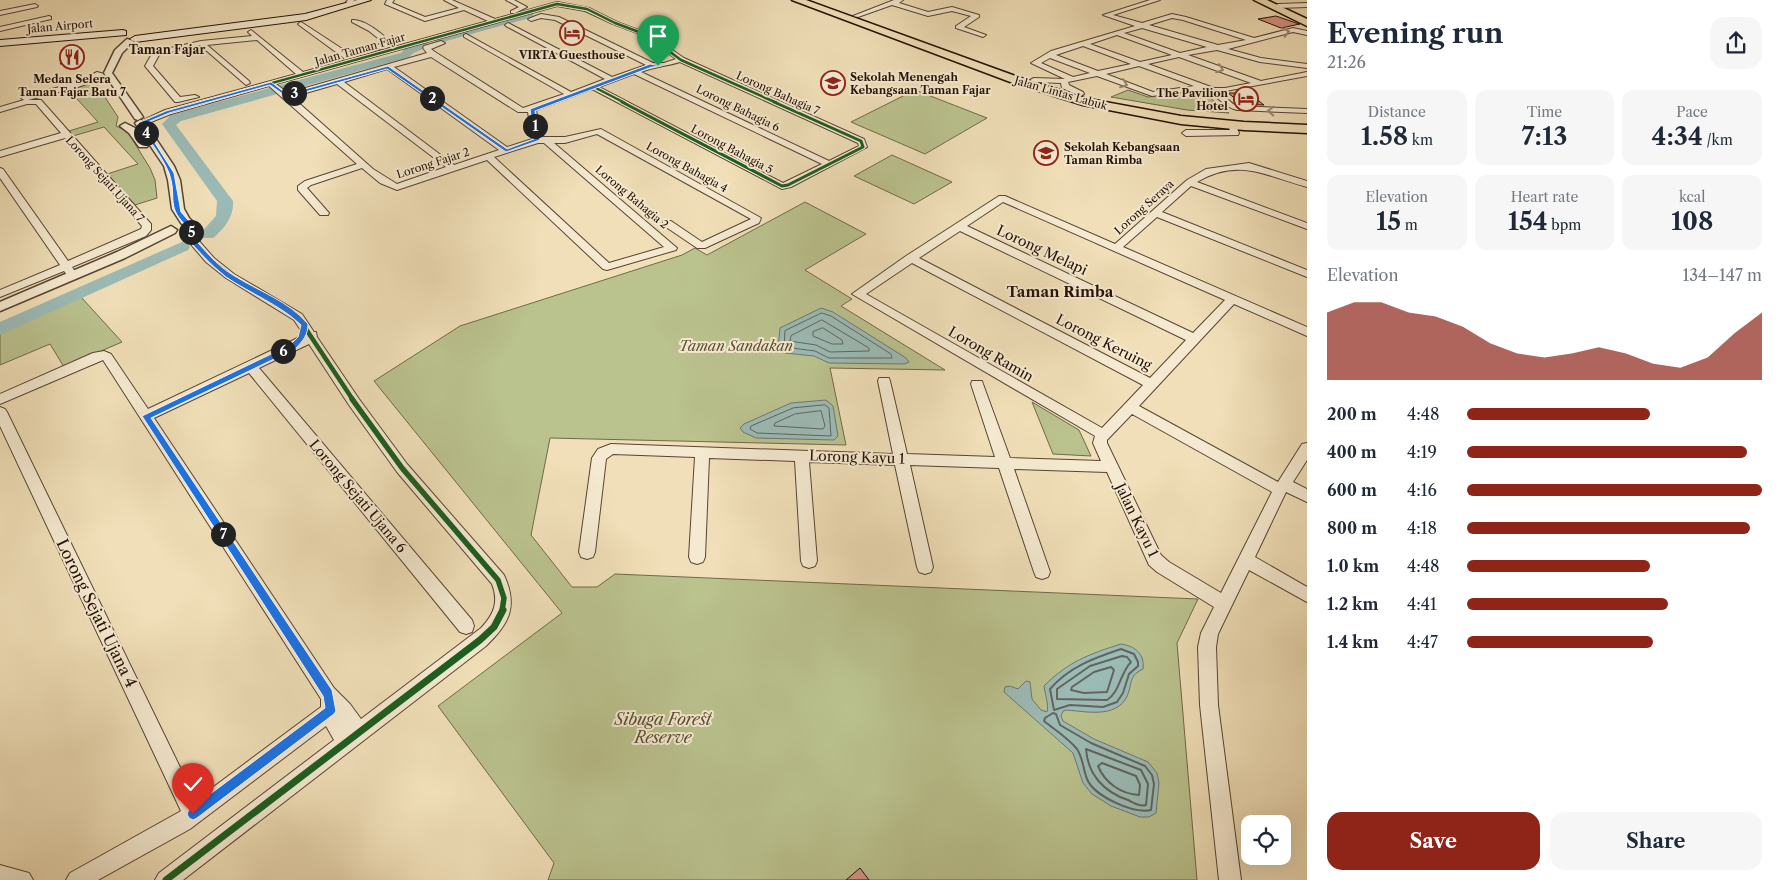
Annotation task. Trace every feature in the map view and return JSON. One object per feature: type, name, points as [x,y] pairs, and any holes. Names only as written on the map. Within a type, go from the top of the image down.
[{"type":"highway","points":[[1261,0],[1278,6],[1307,22]]},
{"type":"highway","points":[[1261,0],[1307,22]]},
{"type":"main road","name":"Jalan Airport","points":[[0,45],[130,36],[306,17],[367,0]]},
{"type":"main road","name":"Jalan Lintas Labuk","points":[[798,0],[1057,94],[1175,120],[1232,126],[1307,129]]},
{"type":"main road","name":"Jalan Lintas Labuk","points":[[811,0],[1034,80],[1080,94],[1142,108],[1201,117],[1307,122]]},
{"type":"main road","name":"Jalan Airport","points":[[0,45],[84,41],[109,44],[130,36],[287,16],[352,1]]},
{"type":"street","points":[[0,29],[49,18],[30,0]]},
{"type":"street","points":[[391,0],[387,2],[421,18],[430,18],[465,8]]},
{"type":"street","points":[[447,0],[496,22]]},
{"type":"street","points":[[488,19],[524,8],[509,0]]},
{"type":"street","points":[[856,16],[900,0]]},
{"type":"street","points":[[1157,0],[1106,15],[1260,68]]},
{"type":"street","points":[[893,3],[928,14],[952,9],[977,16],[958,27],[983,34]]},
{"type":"street","name":"Jalan Taman Fajar","points":[[140,120],[271,84],[299,73],[426,41],[557,4]]},
{"type":"street","name":"Lorong Bahagia 7","points":[[557,4],[588,9],[615,23],[647,35],[659,45],[674,53],[680,60],[861,141],[863,147]]},
{"type":"street","points":[[1278,6],[1307,5]]},
{"type":"street","points":[[0,13],[35,6]]},
{"type":"street","points":[[652,65],[557,18],[541,16],[427,48],[432,54],[521,110],[532,110],[652,65],[664,65],[680,60]]},
{"type":"street","points":[[1068,80],[1035,64],[1049,55],[1177,16],[1254,40]]},
{"type":"street","points":[[258,38],[201,43],[156,54],[150,66],[178,100],[185,100],[246,84],[299,73],[347,56],[384,46],[388,43],[371,30],[354,21]]},
{"type":"street","points":[[1158,21],[1167,24]]},
{"type":"street","points":[[301,24],[347,56]]},
{"type":"street","points":[[508,25],[612,80]]},
{"type":"street","points":[[1139,27],[1271,62],[1307,66]]},
{"type":"street","points":[[1185,30],[1264,57],[1307,61]]},
{"type":"street","points":[[1034,80],[1068,80],[1180,55],[1231,46],[1293,30],[1307,33]]},
{"type":"street","points":[[250,31],[299,73]]},
{"type":"street","points":[[1117,34],[1260,83]]},
{"type":"street","points":[[0,307],[69,271],[121,255],[177,227],[180,218],[172,173],[140,120],[108,73],[118,52],[130,36]]},
{"type":"street","points":[[466,36],[571,96]]},
{"type":"street","points":[[426,41],[434,45]]},
{"type":"street","points":[[201,43],[246,84]]},
{"type":"street","points":[[109,44],[101,78],[113,98]]},
{"type":"street","points":[[1084,44],[1213,90],[1225,90],[1307,74]]},
{"type":"street","points":[[287,96],[432,54]]},
{"type":"street","points":[[1049,55],[1152,94],[1203,87]]},
{"type":"street","points":[[388,67],[506,151]]},
{"type":"street","name":"Lorong Bahagia 6","points":[[636,72],[829,164]]},
{"type":"street","points":[[1270,72],[1288,78]]},
{"type":"street","points":[[0,105],[101,78]]},
{"type":"street","points":[[1068,80],[1065,86],[1080,94]]},
{"type":"street","points":[[338,81],[453,168]]},
{"type":"street","name":"Lorong Fajar 2","points":[[271,84],[287,96],[363,165],[391,185],[397,187],[542,140]]},
{"type":"street","name":"Lorong Bahagia 5","points":[[594,87],[782,186],[788,185],[863,147]]},
{"type":"street","points":[[1213,90],[1234,108],[1307,111]]},
{"type":"street","name":"Lorong Sejati Ujana 7","points":[[0,110],[33,101],[38,102],[147,226],[142,234],[69,271],[0,294]]},
{"type":"street","points":[[532,110],[542,140]]},
{"type":"street","points":[[140,120],[125,121],[136,135],[162,179],[177,227],[210,260],[230,276],[290,311],[305,324],[354,402],[402,468],[498,580],[504,598],[503,610],[498,622],[490,632],[166,880]]},
{"type":"street","points":[[1186,133],[1234,133],[1232,126]]},
{"type":"street","name":"Lorong Bahagia 4","points":[[542,140],[564,140],[593,132],[601,132],[756,218],[755,221],[701,246],[667,223]]},
{"type":"street","points":[[0,154],[66,135]]},
{"type":"street","name":"Lorong Bahagia 2","points":[[489,157],[607,267],[672,248],[542,140]]},
{"type":"street","points":[[324,213],[302,188],[308,183],[363,165]]},
{"type":"street","name":"Lorong Seraya","points":[[1232,299],[1116,248],[1190,182],[1210,171],[1249,166],[1307,184]]},
{"type":"street","points":[[0,172],[69,271]]},
{"type":"street","points":[[1190,182],[1307,226]]},
{"type":"street","points":[[910,258],[1002,198],[1116,248]]},
{"type":"street","points":[[1155,213],[1307,274]]},
{"type":"street","name":"Lorong Melapi","points":[[958,226],[1194,339]]},
{"type":"street","name":"Lorong Ramin","points":[[910,258],[858,293],[865,299],[1103,434]]},
{"type":"street","name":"Lorong Keruing","points":[[910,258],[1152,384]]},
{"type":"street","points":[[1103,434],[1232,299],[1307,332]]},
{"type":"street","points":[[293,347],[301,338],[305,324]]},
{"type":"street","points":[[146,416],[293,347],[312,335]]},
{"type":"street","points":[[293,347],[311,348],[323,353]]},
{"type":"street","points":[[0,399],[104,355],[107,357],[332,702],[333,720],[353,737]]},
{"type":"street","name":"Lorong Sejati Ujana 6","points":[[250,367],[466,626]]},
{"type":"street","points":[[884,381],[925,567]]},
{"type":"street","points":[[977,384],[1042,572]]},
{"type":"street","points":[[1130,407],[1282,487],[1307,496]]},
{"type":"street","name":"Lorong Sejati Ujana 4","points":[[0,412],[193,814]]},
{"type":"street","name":"Jalan Kayu 1","points":[[1103,434],[1100,443],[1155,560],[1163,567],[1224,604]]},
{"type":"street","points":[[1230,880],[1209,705],[1207,656],[1210,633],[1282,487],[1307,448]]},
{"type":"street","name":"Lorong Kayu 1","points":[[587,552],[599,458],[603,452],[611,449],[1111,467]]},
{"type":"street","points":[[697,556],[702,452]]},
{"type":"street","points":[[802,455],[809,561]]},
{"type":"street","points":[[1246,560],[1307,595]]},
{"type":"street","points":[[77,880],[172,828],[193,814],[332,702]]},
{"type":"street","points":[[0,876],[22,880]]},
{"type":"green space","points":[[89,83],[97,85],[118,117],[116,126],[127,131],[150,168],[155,180],[157,198],[135,205],[107,174],[138,164],[104,127],[73,136],[69,131],[98,122],[68,89]]},
{"type":"green space","points":[[915,90],[987,118],[925,154],[851,122]]},
{"type":"green space","points":[[1128,90],[1148,97],[1200,90],[1229,113],[1187,110],[1111,97]]},
{"type":"green space","points":[[892,155],[952,182],[914,204],[854,176]]},
{"type":"green space","name":"Sibuga Forest Reserve","points":[[805,202],[866,234],[805,270],[852,299],[841,306],[945,370],[830,368],[846,445],[550,438],[531,535],[572,587],[597,587],[615,574],[1198,599],[1177,643],[1197,880],[548,880],[554,863],[438,706],[562,613],[374,381],[460,326],[682,255],[695,248],[707,255]]},
{"type":"green space","points":[[81,297],[122,342],[64,367],[50,344],[0,365],[0,332]]},
{"type":"green space","points":[[1032,402],[1079,430],[1091,456],[1053,454]]},
{"type":"water","points":[[821,308],[833,312],[906,358],[909,362],[904,364],[829,363],[814,356],[785,353],[778,349],[780,328]]},
{"type":"water","points":[[826,400],[833,406],[838,436],[834,440],[756,438],[743,432],[740,428],[744,424],[791,403]]},
{"type":"water","points":[[1121,644],[1135,649],[1141,655],[1143,664],[1143,669],[1136,673],[1133,678],[1125,700],[1112,710],[1094,712],[1067,710],[1063,711],[1061,716],[1063,721],[1094,739],[1148,762],[1157,773],[1159,783],[1156,813],[1149,817],[1140,817],[1111,806],[1092,794],[1083,783],[1073,753],[1004,692],[1005,687],[1010,686],[1018,689],[1026,681],[1030,682],[1032,699],[1041,710],[1047,712],[1044,686],[1070,665],[1099,651]]},
{"type":"building","points":[[1276,16],[1300,24],[1281,28],[1258,19]]},
{"type":"building","name":"Medan Selera Taman Fajar Batu 7","points":[[82,53],[75,63],[60,64],[67,54]]},
{"type":"building","name":"The Pavilion Hotel","points":[[1228,93],[1249,93],[1264,105],[1242,104]]},
{"type":"building","points":[[860,868],[869,880],[846,880]]},
{"type":"waterway","points":[[439,40],[529,15]]},
{"type":"waterway","points":[[284,88],[405,55],[410,49],[423,45]]},
{"type":"waterway","points":[[207,235],[223,216],[225,201],[169,124],[176,118],[273,91]]},
{"type":"waterway","points":[[0,329],[182,247]]},
{"type":"cycle path","points":[[143,122],[168,112],[557,4],[587,9],[615,23],[647,35],[681,60],[861,141],[863,147],[788,185],[782,186],[594,87]]},
{"type":"cycle path","points":[[166,880],[480,640],[494,627],[504,606],[504,598],[498,580],[402,468],[354,402],[298,317],[230,276],[210,260],[188,235]]},
{"type":"place","name":"VIRTA Guesthouse","points":[[572,33]]},
{"type":"place","name":"Medan Selera Taman Fajar Batu 7","points":[[72,57]]},
{"type":"place","name":"Sekolah Menengah Kebangsaan Taman Fajar","points":[[833,83]]},
{"type":"place","name":"The Pavilion Hotel","points":[[1246,99]]},
{"type":"place","name":"Sekolah Kebangsaan Taman Rimba","points":[[1046,153]]},
{"type":"district","name":"Taman Fajar","points":[[167,50]]},
{"type":"district","name":"Taman Rimba","points":[[1060,292]]},
{"type":"route","points":[[193,814],[330,711],[328,694],[146,416],[293,347],[301,338],[305,324],[290,311],[230,276],[210,260],[188,235],[193,227],[180,218],[172,173],[140,123],[168,112],[271,84],[287,96],[388,67],[506,151],[537,140],[532,110],[652,65],[658,66]]},
{"type":"park label","name":"Taman Sandakan","points":[[736,346]]}]
